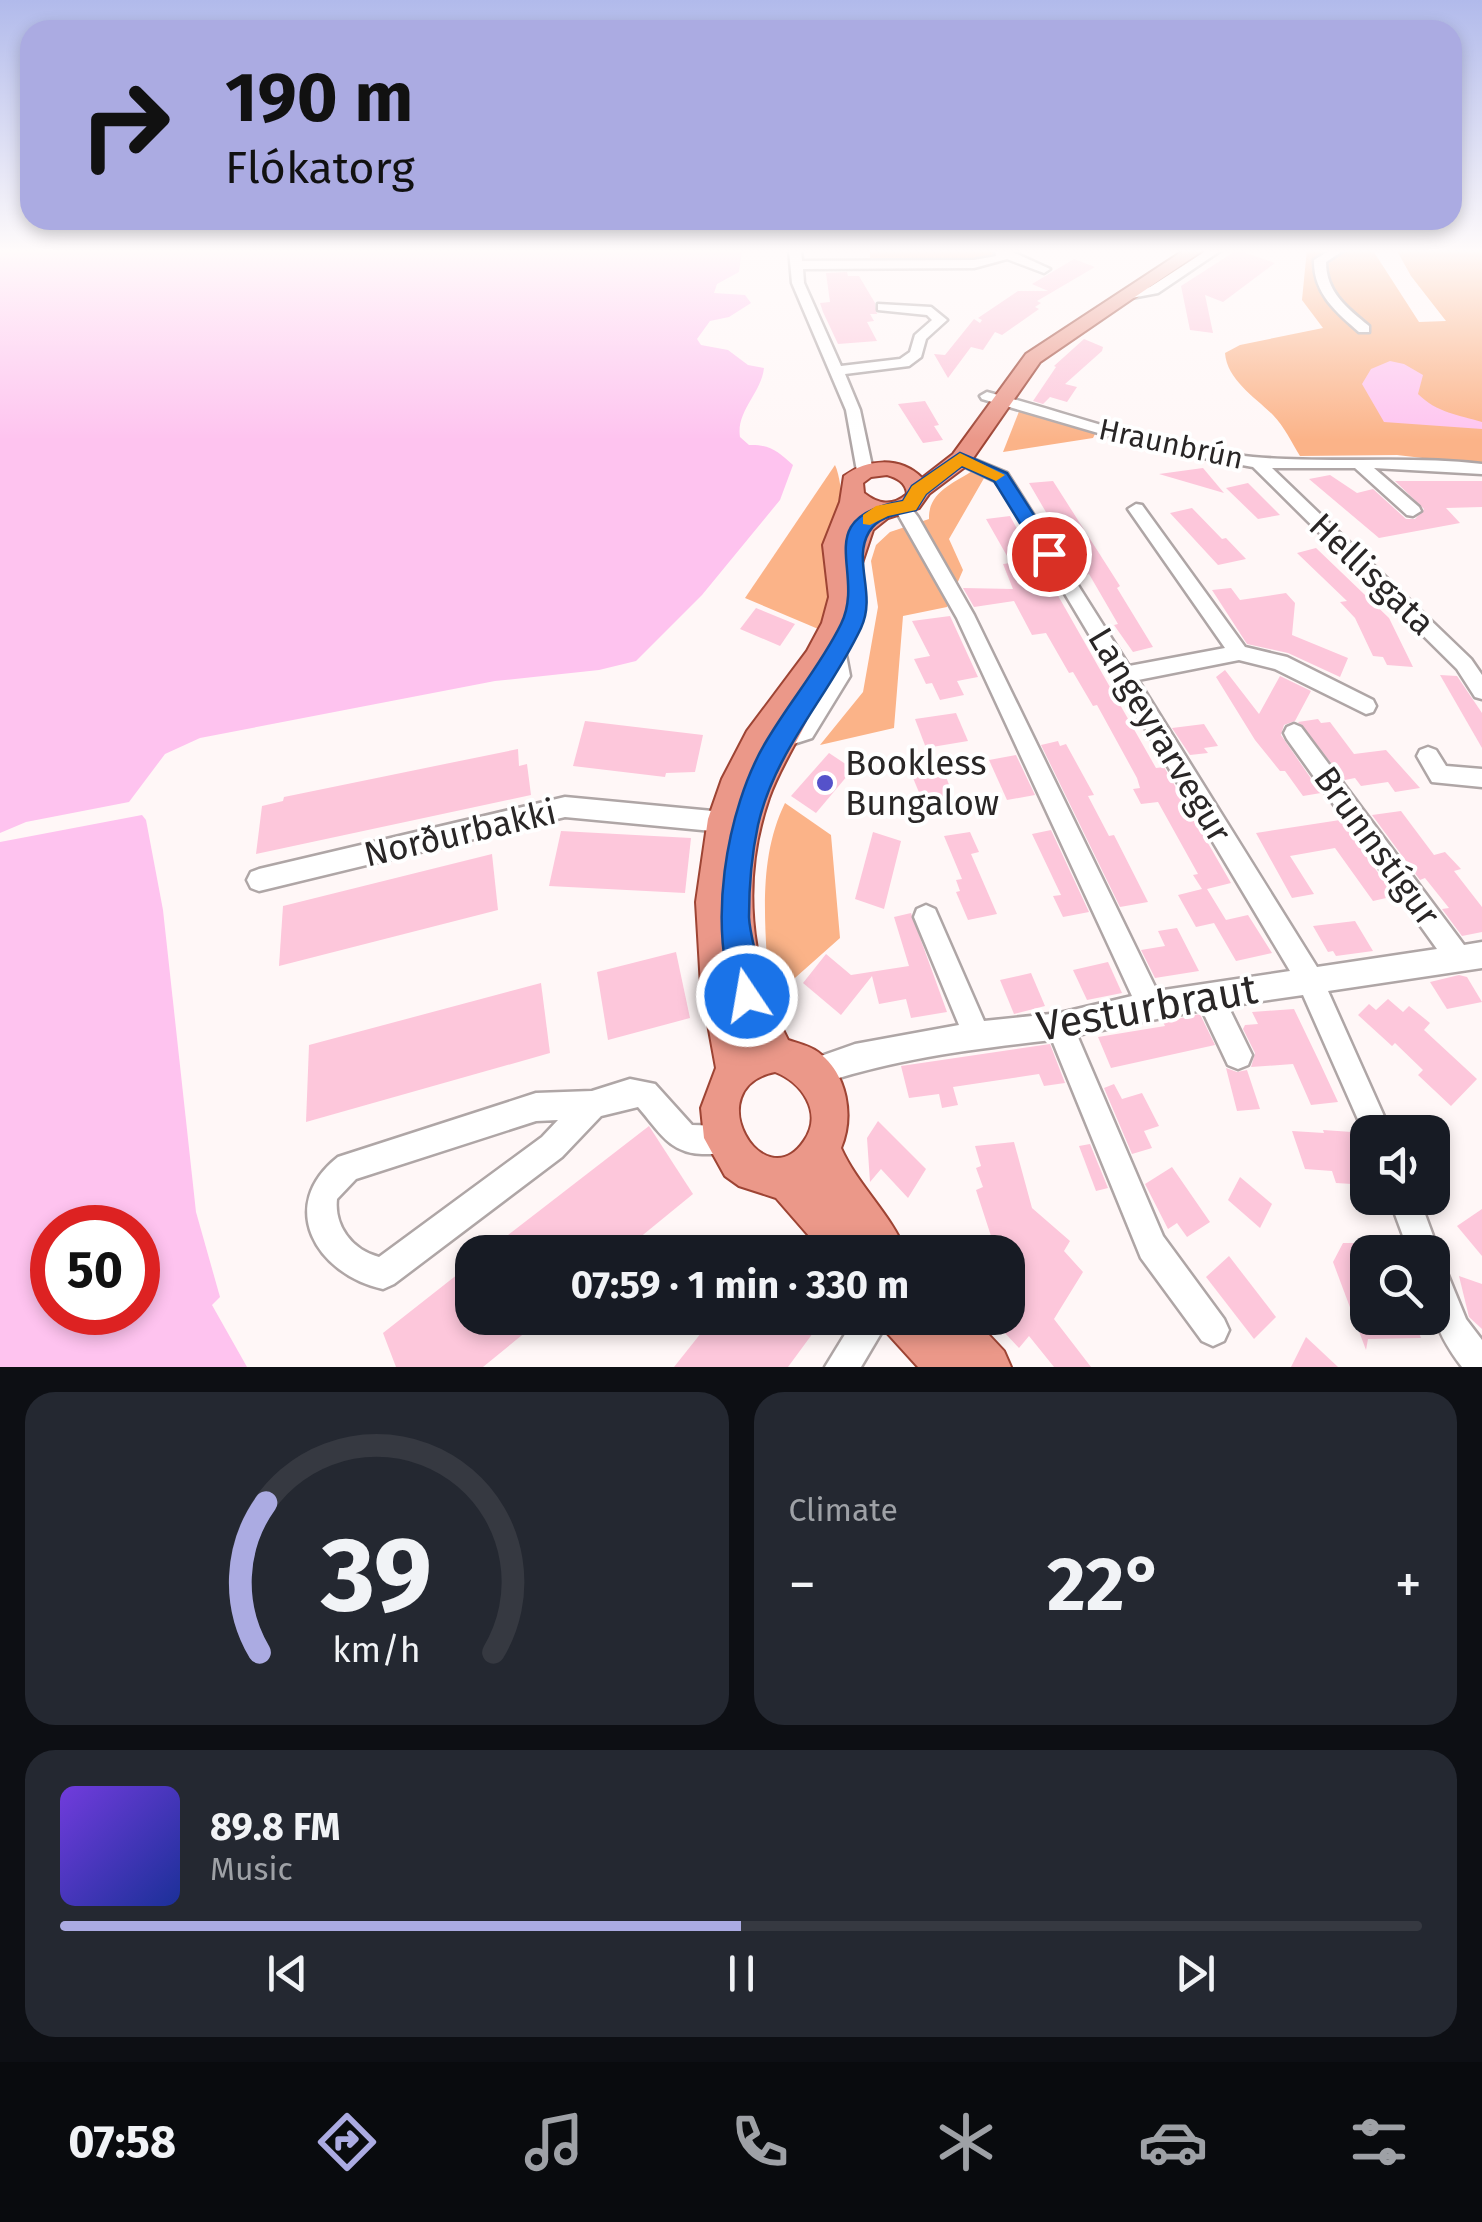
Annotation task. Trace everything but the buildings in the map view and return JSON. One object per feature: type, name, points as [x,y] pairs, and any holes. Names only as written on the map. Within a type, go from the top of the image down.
[{"type":"main road","points":[[913,483],[945,455],[1032,358],[1092,313]]},
{"type":"main road","points":[[913,483],[960,459],[995,398]]},
{"type":"main road","points":[[735,1071],[712,947],[712,883],[722,822],[757,740],[812,660],[842,602],[834,549],[859,483],[887,468],[913,483]]},
{"type":"main road","points":[[859,483],[864,505],[893,510]]},
{"type":"main road","points":[[775,1054],[754,1018],[741,974],[735,913],[746,824],[759,782],[781,739],[836,655],[860,604],[854,544],[862,526],[915,501],[913,483]]},
{"type":"main road","points":[[775,1054],[802,1062],[814,1072],[825,1090],[830,1110],[830,1131],[822,1150],[806,1168],[785,1177],[768,1177],[748,1170],[724,1140],[720,1103],[735,1071],[754,1058],[775,1054]]},
{"type":"main road","points":[[822,1150],[838,1188],[873,1235]]},
{"type":"main road","points":[[785,1177],[835,1235]]},
{"type":"main road","points":[[920,1335],[949,1367]]},
{"type":"main road","points":[[959,1335],[988,1367]]},
{"type":"street","points":[[810,313],[853,410],[859,483]]},
{"type":"street","points":[[836,371],[904,363],[916,354],[920,338],[940,320],[934,313]]},
{"type":"street","points":[[1347,313],[1364,329]]},
{"type":"street","name":"Hraunbrún","points":[[995,398],[1165,446],[1257,462],[1436,463],[1482,469]]},
{"type":"street","name":"Langeyrarvegur","points":[[960,459],[1001,477],[1310,980],[1370,1115]]},
{"type":"street","name":"Hellisgata","points":[[1257,462],[1464,664],[1482,691]]},
{"type":"street","points":[[1358,462],[1413,511]]},
{"type":"street","points":[[1136,509],[1239,653]]},
{"type":"street","points":[[893,510],[919,528],[945,590],[965,615],[1150,1005]]},
{"type":"street","points":[[1123,675],[1239,653],[1280,662],[1366,706]]},
{"type":"street","name":"Brunnstígur","points":[[1294,733],[1471,957]]},
{"type":"street","points":[[1435,775],[1482,778]]},
{"type":"street","name":"Norðurbakki","points":[[259,880],[565,807],[722,822]]},
{"type":"street","points":[[926,916],[977,1035]]},
{"type":"street","name":"Vesturbraut","points":[[814,1072],[854,1058],[977,1035],[1060,1026],[1150,1005],[1471,957]]},
{"type":"street","points":[[1210,999],[1238,1056]]},
{"type":"street","points":[[1060,1026],[1152,1247],[1213,1330]]},
{"type":"street","points":[[592,1106],[552,1147],[392,1267],[383,1272],[367,1272],[340,1254],[322,1216],[321,1200],[330,1181],[348,1167],[536,1107],[592,1106],[630,1092],[645,1094],[685,1138],[724,1140]]},
{"type":"street","points":[[1450,1320],[1482,1367]]},
{"type":"street","points":[[842,1367],[863,1335]]},
{"type":"shaded area","points":[[0,313],[736,313],[710,321],[697,339],[701,345],[728,350],[748,365],[764,368],[742,419],[740,437],[749,445],[773,450],[793,465],[780,500],[702,595],[636,661],[599,670],[495,681],[200,738],[165,754],[129,802],[26,822],[0,833]]},
{"type":"shaded area","points":[[1312,313],[1413,313],[1419,322],[1446,321],[1440,313],[1482,313],[1482,465],[1397,455],[1300,456],[1277,419],[1236,380],[1225,353],[1240,345],[1323,328]]},
{"type":"shaded area","points":[[1390,361],[1423,375],[1418,394],[1425,400],[1482,422],[1482,429],[1384,422],[1362,384],[1371,369]]},
{"type":"shaded area","points":[[1020,409],[1096,432],[1093,438],[1003,452]]},
{"type":"shaded area","points":[[835,465],[842,523],[833,595],[823,631],[745,598]]},
{"type":"shaded area","points":[[974,470],[987,473],[949,539],[963,570],[947,607],[903,616],[894,728],[820,745],[863,692],[878,607],[871,561],[876,545],[890,532],[929,519],[938,495]]},
{"type":"shaded area","points":[[785,803],[831,835],[840,938],[769,1001],[766,875]]},
{"type":"shaded area","points":[[142,815],[163,910],[196,1212],[220,1297],[212,1305],[247,1367],[0,1367],[0,842]]},
{"type":"slow traffic","points":[[870,519],[883,511],[910,506],[918,490],[960,459],[996,475]]},
{"type":"place","name":"Bookless Bungalow","points":[[825,783]]},
{"type":"route","points":[[747,996],[736,944],[735,913],[738,860],[746,824],[773,750],[821,680],[860,604],[852,551],[862,526],[883,511],[910,506],[918,490],[960,459],[1001,477],[1049,554]]}]
